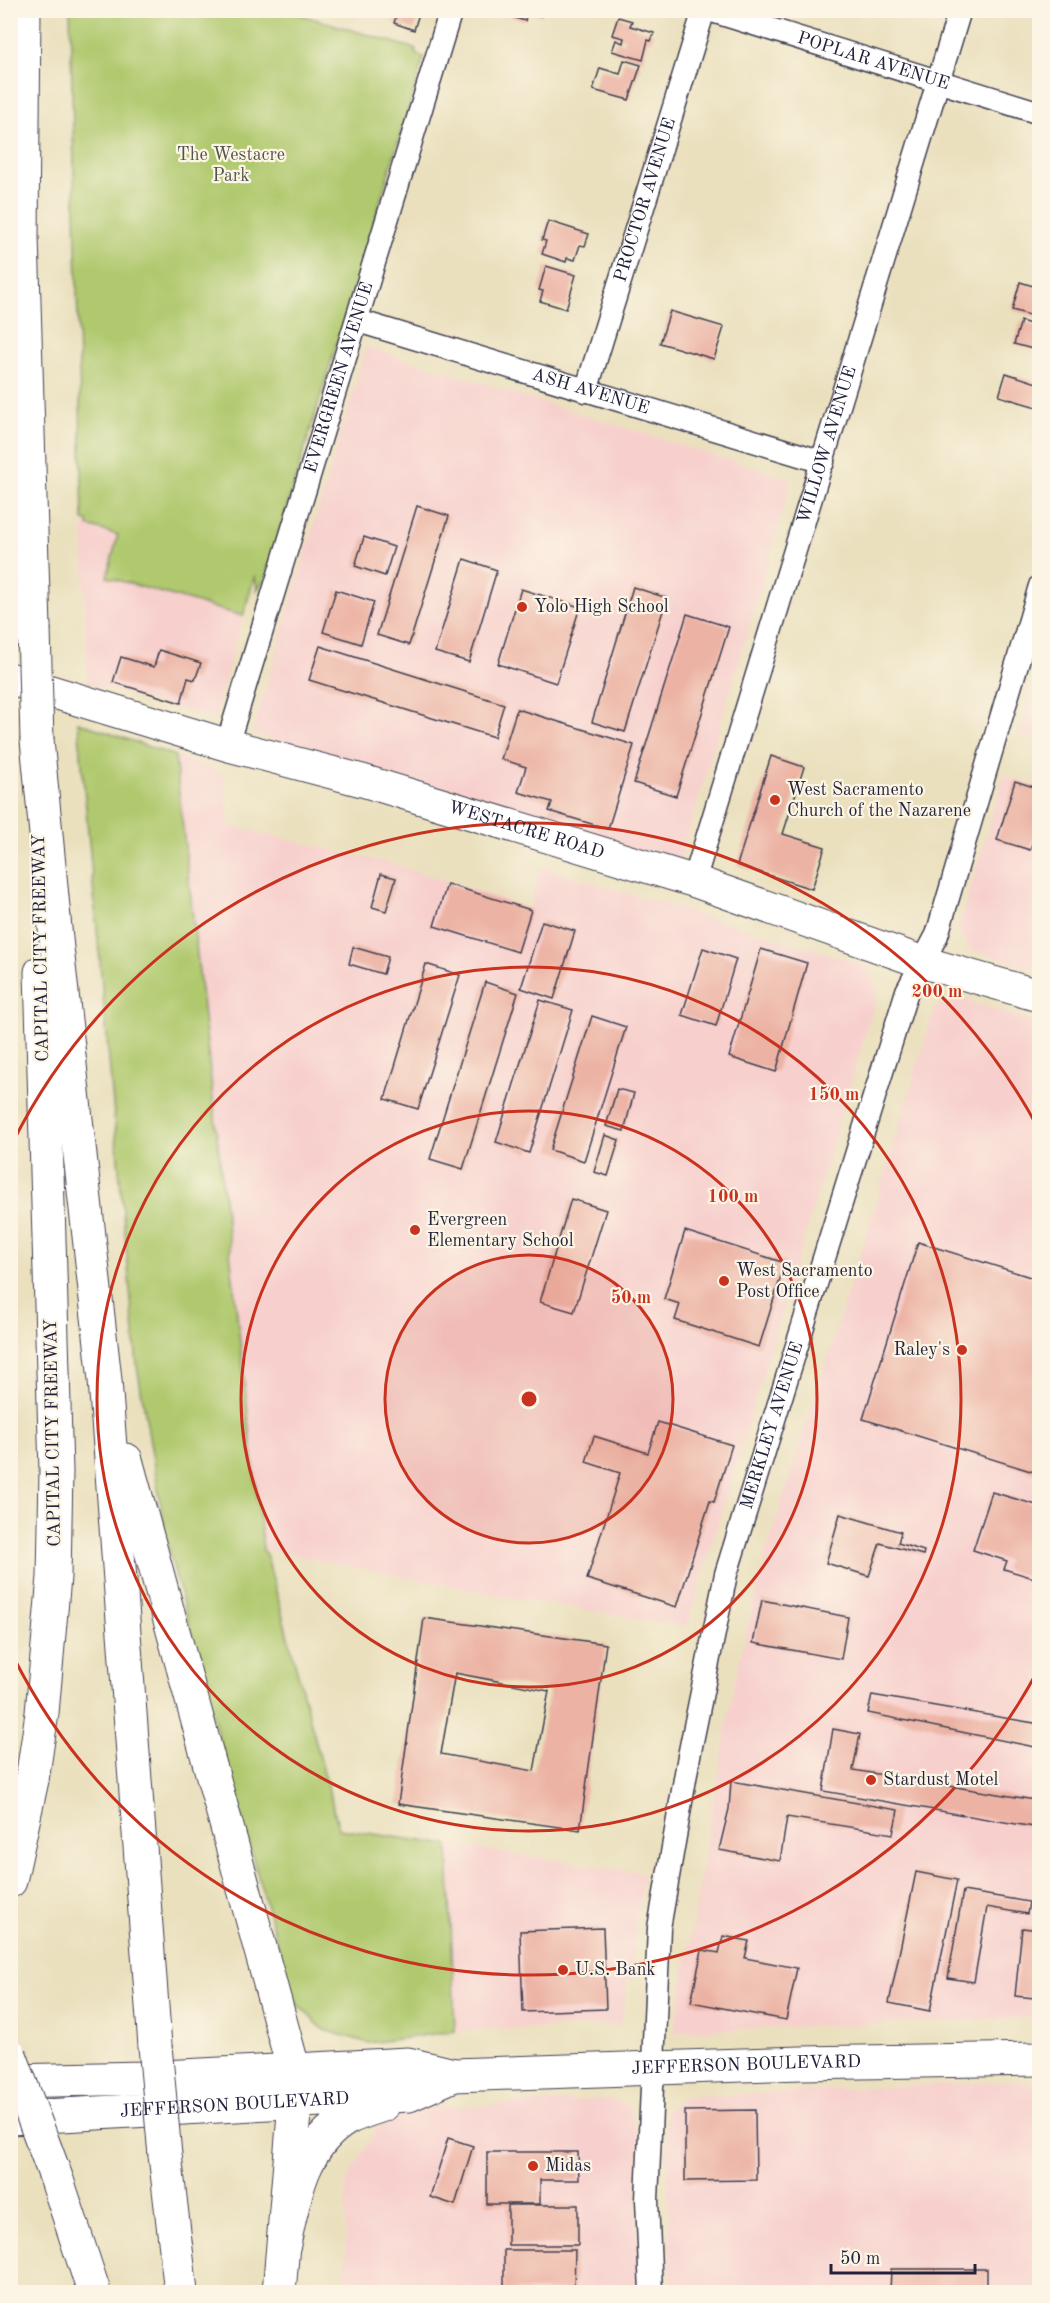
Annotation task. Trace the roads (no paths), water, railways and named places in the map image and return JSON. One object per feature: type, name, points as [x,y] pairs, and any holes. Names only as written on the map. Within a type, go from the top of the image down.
[{"type":"main road","name":"CAPITAL CITY FREEWAY","points":[[10,1881],[32,1780],[42,1713],[54,1565],[56,1460],[22,237],[24,10]]},
{"type":"main road","points":[[37,740],[56,939],[105,1380],[155,2046],[181,2292]]},
{"type":"main road","points":[[105,1380],[294,2087],[279,2292]]},
{"type":"main road","points":[[10,2055],[68,2212],[94,2292]]},
{"type":"main road","name":"JEFFERSON BOULEVARD","points":[[10,2118],[294,2087],[408,2064],[454,2075],[653,2067],[1040,2058]]},
{"type":"main road","name":"JEFFERSON BOULEVARD","points":[[10,2081],[294,2087],[409,2095],[454,2075]]},
{"type":"main road","points":[[284,2244],[296,2188],[318,2143],[333,2128],[349,2118],[409,2095]]},
{"type":"street","name":"EVERGREEN AVENUE","points":[[227,746],[451,10]]},
{"type":"street","name":"PROCTOR AVENUE","points":[[586,391],[704,10]]},
{"type":"street","name":"POPLAR AVENUE","points":[[709,10],[1040,113]]},
{"type":"street","name":"WILLOW AVENUE","points":[[694,881],[960,10]]},
{"type":"street","name":"ASH AVENUE","points":[[358,321],[823,462]]},
{"type":"street","name":"MERKLEY AVENUE","points":[[651,2292],[647,2200],[659,1928],[689,1756],[726,1574],[907,991],[937,935],[1040,586]]},
{"type":"street","name":"WESTACRE ROAD","points":[[10,679],[227,746],[364,781],[694,881],[922,962],[1040,996]]},
{"type":"place","name":"Yolo High School","points":[[522,607]]},
{"type":"place","name":"West Sacramento Church of the Nazarene","points":[[775,800]]},
{"type":"place","name":"Evergreen Elementary School","points":[[415,1230]]},
{"type":"place","name":"West Sacramento Post Office","points":[[724,1281]]},
{"type":"place","name":"Raley's","points":[[962,1350]]},
{"type":"place","name":"Stardust Motel","points":[[871,1780]]},
{"type":"place","name":"U.S. Bank","points":[[563,1970]]},
{"type":"place","name":"Midas","points":[[533,2166]]},
{"type":"park label","name":"The Westacre Park","points":[[231,165]]}]
